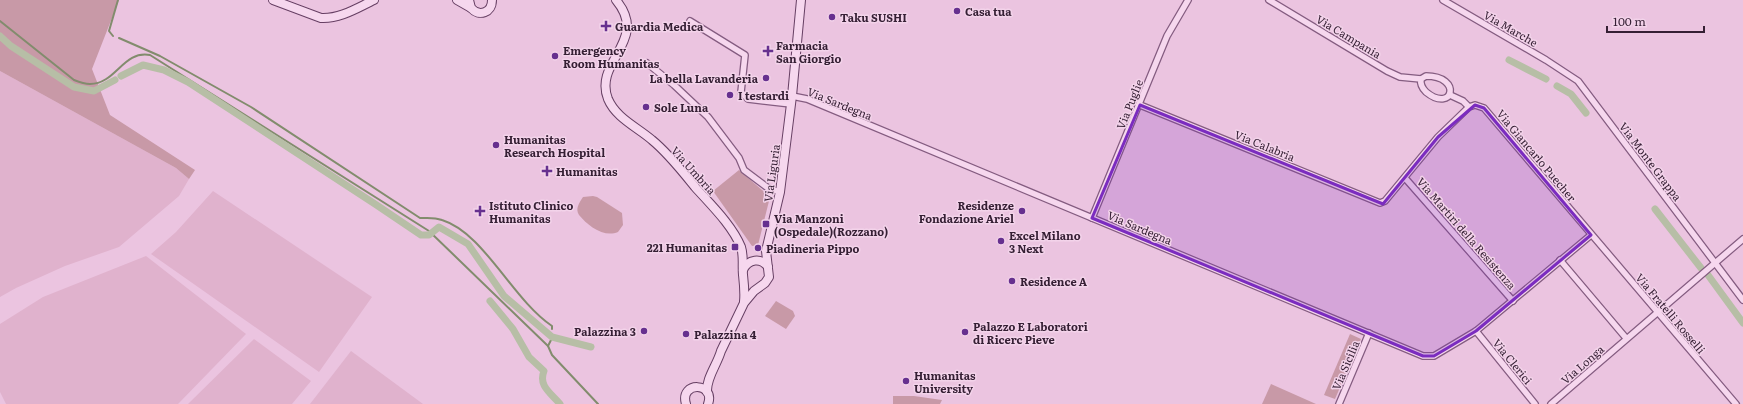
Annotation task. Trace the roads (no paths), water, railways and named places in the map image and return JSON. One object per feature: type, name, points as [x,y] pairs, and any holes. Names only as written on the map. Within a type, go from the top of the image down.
[{"type":"street","points":[[272,0],[316,16],[328,18],[341,16],[374,0]]},
{"type":"street","points":[[457,0],[470,4],[476,12],[485,12],[490,8],[492,0]]},
{"type":"street","name":"Via Umbria","points":[[616,0],[622,7],[625,15],[626,30],[623,45],[608,71],[606,80],[608,98],[618,113],[653,140],[675,163],[734,233],[741,247],[743,270]]},
{"type":"street","name":"Via Liguria","points":[[768,268],[766,251],[780,192],[792,100],[801,0]]},
{"type":"street","name":"Via Puglie","points":[[1092,218],[1140,105],[1167,36],[1188,0]]},
{"type":"street","name":"Via Campania","points":[[1269,0],[1400,77],[1421,78],[1426,76],[1435,76],[1449,85],[1451,91],[1450,95]]},
{"type":"street","name":"Via Marche","points":[[1442,0],[1569,74]]},
{"type":"street","name":"Via Sardegna","points":[[690,21],[745,55],[741,92],[748,99],[811,101],[1369,333],[1413,353],[1434,356],[1476,332],[1591,235]]},
{"type":"street","points":[[647,63],[674,85],[708,117],[739,158],[744,170],[768,188],[780,192]]},
{"type":"street","name":"Via Monte Grappa","points":[[1569,74],[1584,88],[1743,300]]},
{"type":"street","points":[[1405,178],[1438,137],[1470,107],[1463,101],[1450,95],[1441,99],[1430,95],[1421,87],[1421,78]]},
{"type":"street","name":"Via Calabria","points":[[1140,105],[1383,203],[1405,178]]},
{"type":"street","name":"Via Giancarlo Puecher","points":[[1470,107],[1475,105],[1484,108],[1591,235]]},
{"type":"street","name":"Via Martiri della Resistenza","points":[[1405,178],[1513,301]]},
{"type":"street","name":"Via Fratelli Rosselli","points":[[1591,235],[1736,404]]},
{"type":"street","name":"Via Longa","points":[[1551,404],[1743,238]]},
{"type":"street","points":[[686,404],[686,394],[688,390],[704,378],[721,351],[744,303],[760,285],[765,283],[769,277],[766,264],[755,260],[741,247]]},
{"type":"street","name":"Via Liguria","points":[[755,260],[766,251]]},
{"type":"street","points":[[744,303],[743,270],[748,263],[755,260]]},
{"type":"street","points":[[1560,260],[1626,338]]},
{"type":"street","points":[[744,278],[751,285],[760,285]]},
{"type":"street","name":"Via Clerici","points":[[1476,332],[1535,404]]},
{"type":"street","name":"Via Sicilia","points":[[1339,404],[1369,333]]},
{"type":"street","points":[[708,404],[709,398],[707,385],[721,351]]},
{"type":"street","points":[[694,387],[701,387],[707,392]]},
{"type":"waterway","points":[[113,36],[109,31],[118,0]]},
{"type":"waterway","points":[[0,21],[74,80],[84,83],[99,83],[107,79],[133,57],[150,55],[429,231],[548,346],[552,355],[598,404]]},
{"type":"waterway","points":[[0,36],[11,46],[74,87],[94,91],[115,80]]},
{"type":"waterway","points":[[119,38],[160,56],[251,107],[420,218],[439,219],[457,227],[485,252],[524,300],[552,326],[552,329]]},
{"type":"waterway","points":[[1509,60],[1546,79]]},
{"type":"waterway","points":[[121,76],[143,65],[164,70],[188,82],[421,235],[429,235],[439,227],[468,244],[504,296],[552,337],[591,347]]},
{"type":"waterway","points":[[1557,86],[1571,94],[1586,113]]},
{"type":"waterway","points":[[1655,209],[1701,268]]},
{"type":"waterway","points":[[1708,275],[1743,323]]},
{"type":"waterway","points":[[490,301],[513,329],[529,357],[544,371],[544,385],[549,393],[560,404]]},
{"type":"waterway","points":[[548,346],[551,340]]},
{"type":"place","name":"Casa tua","points":[[957,11]]},
{"type":"place","name":"Taku SUSHI","points":[[832,17]]},
{"type":"place","name":"Guardia Medica","points":[[606,26]]},
{"type":"place","name":"Farmacia San Giorgio","points":[[768,51]]},
{"type":"place","name":"Emergency Room Humanitas","points":[[555,56]]},
{"type":"place","name":"La bella Lavanderia","points":[[766,78]]},
{"type":"place","name":"I testardi","points":[[730,95]]},
{"type":"place","name":"Sole Luna","points":[[646,107]]},
{"type":"place","name":"Humanitas Research Hospital","points":[[496,145]]},
{"type":"place","name":"Humanitas","points":[[547,171]]},
{"type":"place","name":"Istituto Clinico Humanitas","points":[[480,211]]},
{"type":"place","name":"Residenze Fondazione Ariel","points":[[1022,211]]},
{"type":"place","name":"Via Manzoni (Ospedale)(Rozzano)","points":[[766,224]]},
{"type":"place","name":"Excel Milano 3 Next","points":[[1001,241]]},
{"type":"place","name":"221 Humanitas","points":[[735,247]]},
{"type":"place","name":"Piadineria Pippo","points":[[758,248]]},
{"type":"place","name":"Residence A","points":[[1012,281]]},
{"type":"place","name":"Palazzina 3","points":[[644,331]]},
{"type":"place","name":"Palazzo E Laboratori di Ricerc Pieve","points":[[965,332]]},
{"type":"place","name":"Palazzina 4","points":[[686,334]]},
{"type":"place","name":"Humanitas University","points":[[906,381]]}]
